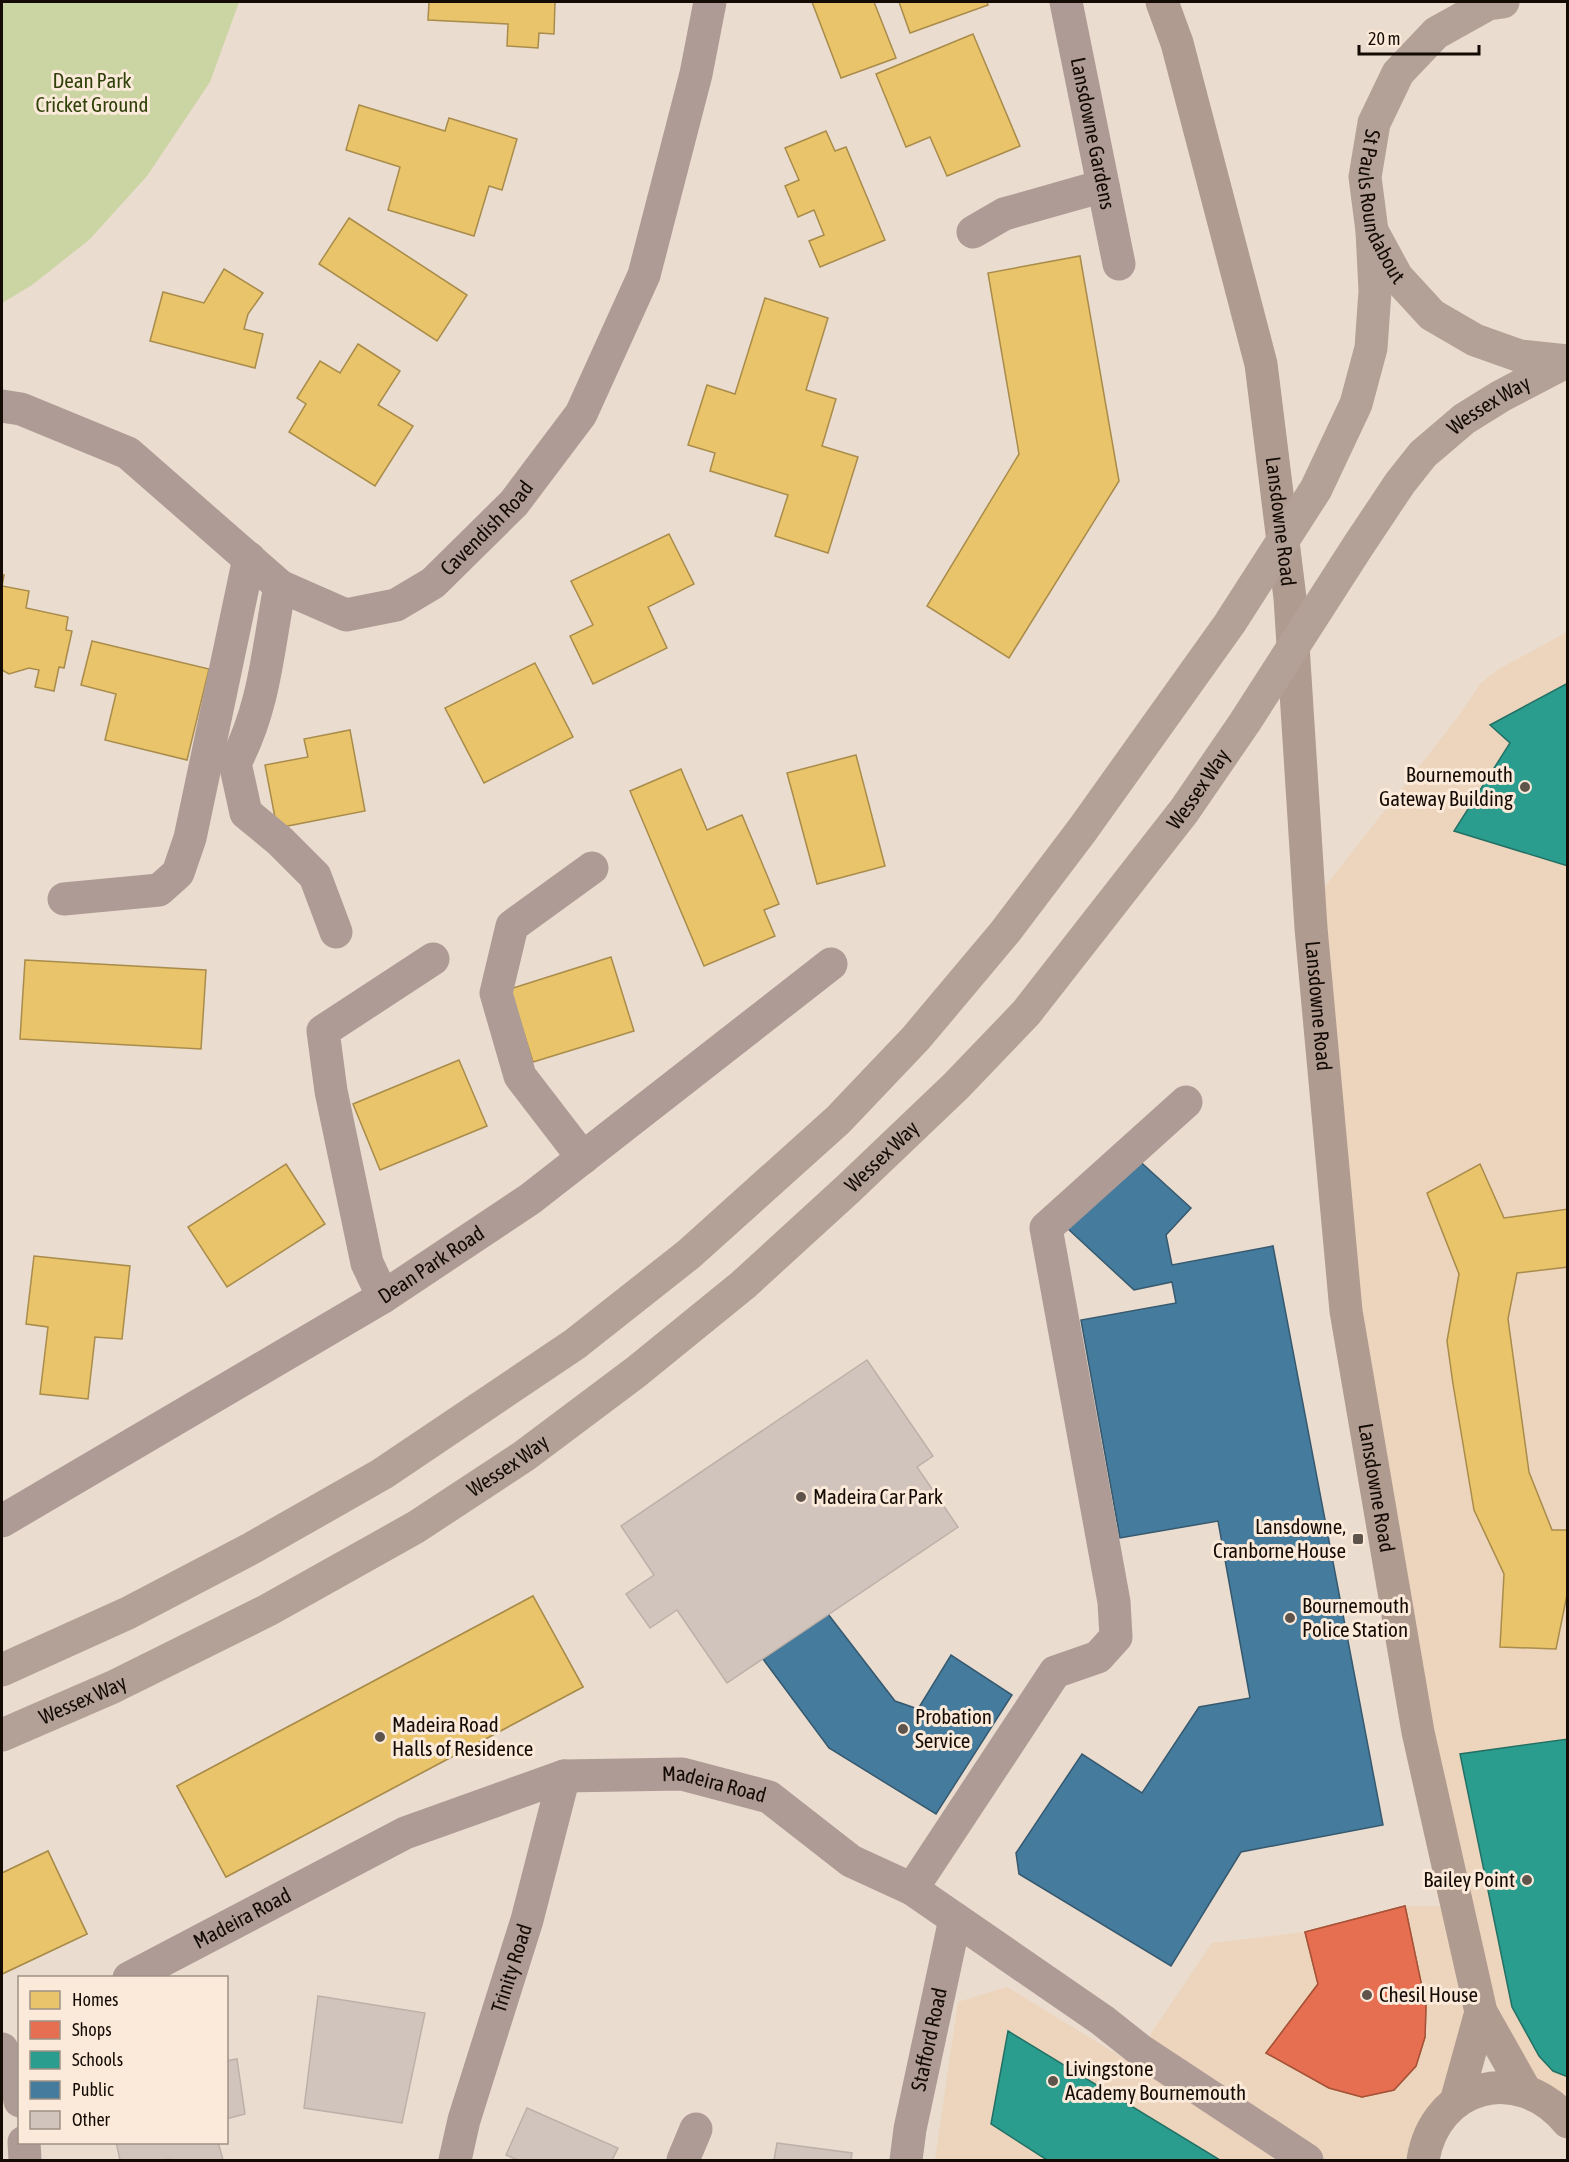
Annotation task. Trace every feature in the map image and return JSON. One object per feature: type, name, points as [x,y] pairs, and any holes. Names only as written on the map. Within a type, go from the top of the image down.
[{"type":"highway","points":[[1436,33],[1478,2]]},
{"type":"highway","name":"St Pauls Roundabout","points":[[1503,2],[1488,4],[1436,33],[1398,73],[1374,123],[1365,177],[1372,231],[1397,277],[1432,315],[1475,340],[1520,356],[1567,361]]},
{"type":"highway","points":[[2,1670],[128,1613],[252,1548],[382,1474],[477,1411],[575,1344],[689,1254],[854,1104],[916,1038],[1005,932],[1083,829],[1230,623],[1316,489],[1356,404],[1371,348],[1375,291],[1372,231]]},
{"type":"highway","name":"Wessex Way","points":[[2,1736],[113,1687],[268,1610],[416,1527],[524,1456],[636,1372],[743,1285],[848,1190],[956,1086],[1026,1013],[1184,811],[1245,722],[1400,483],[1423,454],[1464,419],[1567,361]]},
{"type":"main road","name":"Lansdowne Road","points":[[1162,2],[1177,43],[1261,364],[1290,598],[1305,845],[1346,1311],[1418,1732],[1481,2012],[1552,2106]]},
{"type":"main road","name":"Lansdowne Road","points":[[1423,2160],[1426,2143],[1446,2111],[1481,2012]]},
{"type":"main road","points":[[1446,2111],[1478,2091],[1502,2087],[1552,2106]]},
{"type":"street","name":"Cavendish Road","points":[[2,406],[21,409],[128,453],[280,586],[346,615],[396,605],[433,583],[514,503],[581,414],[644,274],[696,74],[710,2]]},
{"type":"street","name":"Lansdowne Gardens","points":[[1066,2],[1119,264]]},
{"type":"street","points":[[973,232],[1004,214],[1103,186]]},
{"type":"street","points":[[64,899],[159,890],[178,873],[190,838],[249,558]]},
{"type":"street","points":[[280,586],[261,700],[245,744],[235,763],[246,813],[280,841],[315,876],[336,932]]},
{"type":"street","points":[[583,1158],[520,1076],[496,993],[512,926],[592,868]]},
{"type":"street","points":[[383,1297],[367,1263],[331,1091],[323,1032],[433,958]]},
{"type":"street","name":"Dean Park Road","points":[[2,1521],[383,1297],[530,1200],[831,964]]},
{"type":"street","points":[[912,1889],[1055,1672],[1098,1657],[1116,1637],[1114,1602],[1046,1228],[1186,1102]]},
{"type":"street","name":"Madeira Road","points":[[131,1976],[405,1833],[564,1776],[682,1774],[769,1797],[851,1861],[912,1889],[1102,2020],[1140,2050],[1309,2159]]},
{"type":"street","name":"Trinity Road","points":[[455,2160],[464,2120],[527,1920],[564,1776]]},
{"type":"street","name":"Stafford Road","points":[[906,2160],[910,2129],[955,1919]]},
{"type":"street","points":[[2,2042],[18,2033]]},
{"type":"street","points":[[2,2049],[18,2085]]},
{"type":"street","points":[[1404,2160],[1446,2111]]},
{"type":"street","points":[[683,2160],[696,2129]]},
{"type":"street","points":[[24,2144],[25,2160]]},
{"type":"shaded area","points":[[1567,632],[1567,2108],[1549,2102],[1482,2013],[1436,2121],[1404,2160],[1318,2160],[1140,2050],[1212,1943],[1305,1932],[1405,1906],[1457,1906],[1406,1656],[1310,906],[1458,717],[1481,683],[1499,669]]},
{"type":"shaded area","name":"Livingstone Academy Bournemouth","points":[[1007,1987],[1290,2160],[935,2160],[958,2002]]},
{"type":"green space","name":"Dean Park Cricket Ground","points":[[2,2],[239,2],[210,82],[147,176],[89,240],[32,285],[2,303]]},
{"type":"building: Homes","points":[[429,2],[555,2],[554,34],[539,33],[538,48],[507,46],[508,24],[428,20]]},
{"type":"building: Homes","points":[[812,2],[874,2],[896,58],[841,78]]},
{"type":"building: Homes","points":[[899,2],[987,2],[988,5],[910,33]]},
{"type":"building: Homes","points":[[973,34],[1020,146],[947,176],[930,137],[906,147],[876,74]]},
{"type":"building: Homes","points":[[359,105],[445,131],[449,118],[517,139],[502,190],[489,186],[474,236],[388,210],[400,167],[346,150]]},
{"type":"building: Homes","points":[[826,131],[835,151],[846,147],[885,240],[820,267],[809,241],[824,235],[814,210],[798,217],[785,186],[799,180],[785,148]]},
{"type":"building: Homes","points":[[349,218],[467,295],[437,341],[319,264]]},
{"type":"building: Homes","points":[[1080,256],[1119,481],[1009,658],[927,606],[1019,454],[988,273]]},
{"type":"building: Homes","points":[[224,269],[263,293],[248,314],[244,329],[263,334],[255,368],[150,341],[163,292],[204,303]]},
{"type":"building: Homes","points":[[765,298],[828,318],[806,390],[836,399],[822,446],[858,457],[828,553],[775,536],[788,495],[710,471],[715,453],[688,445],[707,385],[735,394]]},
{"type":"building: Homes","points":[[358,344],[400,371],[378,405],[413,426],[375,486],[289,432],[306,404],[297,398],[320,361],[340,373]]},
{"type":"building: Homes","points":[[669,534],[694,584],[648,607],[667,648],[593,684],[570,636],[593,625],[571,581]]},
{"type":"building: Homes","points":[[2,586],[29,591],[26,608],[68,617],[66,630],[72,631],[64,668],[59,667],[54,691],[35,687],[39,670],[29,668],[9,674],[2,670]]},
{"type":"building: Homes","points":[[92,641],[209,669],[187,760],[105,740],[116,694],[81,685]]},
{"type":"building: Homes","points":[[535,663],[573,737],[484,783],[445,708]]},
{"type":"building: Homes","points":[[350,730],[365,811],[277,828],[265,765],[308,757],[304,739]]},
{"type":"building: Homes","points":[[856,755],[885,866],[817,884],[787,773]]},
{"type":"building: Homes","points":[[681,769],[707,830],[742,815],[779,904],[764,910],[775,936],[704,966],[630,791]]},
{"type":"building: Homes","points":[[611,957],[634,1031],[533,1062],[510,989]]},
{"type":"building: Homes","points":[[25,960],[206,970],[201,1049],[20,1039]]},
{"type":"building: Homes","points":[[459,1060],[487,1126],[380,1170],[353,1104]]},
{"type":"building: Homes","points":[[286,1164],[325,1224],[227,1287],[188,1227]]},
{"type":"building: Homes","points":[[1480,1164],[1504,1218],[1568,1209],[1568,1267],[1517,1273],[1508,1319],[1529,1472],[1552,1530],[1568,1530],[1568,1590],[1556,1649],[1500,1647],[1504,1574],[1474,1510],[1453,1384],[1447,1341],[1459,1274],[1427,1193]]},
{"type":"building: Homes","points":[[34,1256],[130,1266],[122,1339],[95,1337],[88,1399],[40,1394],[48,1327],[26,1324]]},
{"type":"building: Homes","name":"Madeira Road Halls of Residence","points":[[533,1596],[583,1687],[226,1877],[177,1786]]},
{"type":"building: Homes","name":"Madeira Road Halls of Residence","points":[[533,1596],[583,1687],[226,1877],[177,1786]]},
{"type":"building: Homes","points":[[48,1851],[87,1934],[2,1974],[2,1873]]},
{"type":"building: Homes","points":[[48,1851],[87,1934],[2,1974],[2,1873]]},
{"type":"building: Homes","name":"Chesil House","points":[[1405,1906],[1426,2006],[1425,2037],[1416,2066],[1394,2090],[1362,2097],[1329,2088],[1266,2053],[1318,1984],[1305,1932]]},
{"type":"building: Shops","name":"Chesil House","points":[[1405,1906],[1426,2006],[1425,2037],[1416,2066],[1394,2090],[1362,2097],[1329,2088],[1266,2053],[1318,1984],[1305,1932]]},
{"type":"building: Schools","name":"Bournemouth Gateway Building","points":[[1568,683],[1568,866],[1454,831],[1510,743],[1490,725]]},
{"type":"building: Schools","name":"Bailey Point","points":[[1568,1739],[1568,2077],[1553,2071],[1539,2056],[1512,2007],[1460,1754]]},
{"type":"building: Schools","points":[[1008,2031],[1220,2160],[1047,2160],[991,2124]]},
{"type":"building: Public","name":"Bournemouth Police Station","points":[[1134,1156],[1191,1208],[1166,1235],[1172,1265],[1273,1246],[1383,1825],[1241,1852],[1171,1966],[1019,1874],[1016,1853],[1082,1754],[1142,1793],[1199,1707],[1250,1698],[1218,1521],[1120,1538],[1081,1320],[1176,1303],[1172,1282],[1134,1290],[1067,1228]]},
{"type":"building: Public","name":"Probation Service","points":[[828,1614],[895,1701],[918,1709],[951,1655],[1012,1695],[936,1814],[829,1748],[763,1659]]},
{"type":"building: Other","name":"Madeira Car Park","points":[[867,1360],[933,1456],[917,1467],[958,1527],[727,1683],[677,1610],[650,1628],[626,1594],[654,1575],[621,1526]]},
{"type":"building: Other","points":[[318,1996],[425,2013],[402,2123],[304,2108]]},
{"type":"building: Other","points":[[237,2059],[245,2114],[228,2118],[228,2061]]},
{"type":"building: Other","points":[[527,2108],[618,2148],[612,2160],[518,2160],[506,2155]]},
{"type":"building: Other","points":[[777,2143],[852,2153],[851,2160],[774,2160]]},
{"type":"building: Other","points":[[116,2144],[219,2144],[223,2160],[170,2159],[120,2160]]},
{"type":"place","name":"Bournemouth Gateway Building","points":[[1525,787]]},
{"type":"place","name":"Madeira Car Park","points":[[801,1497]]},
{"type":"place","name":"Lansdowne, Cranborne House","points":[[1358,1539]]},
{"type":"place","name":"Bournemouth Police Station","points":[[1290,1618]]},
{"type":"place","name":"Probation Service","points":[[903,1729]]},
{"type":"place","name":"Madeira Road Halls of Residence","points":[[380,1737]]},
{"type":"place","name":"Bailey Point","points":[[1527,1880]]},
{"type":"place","name":"Chesil House","points":[[1367,1995]]},
{"type":"place","name":"Livingstone Academy Bournemouth","points":[[1053,2081]]}]
